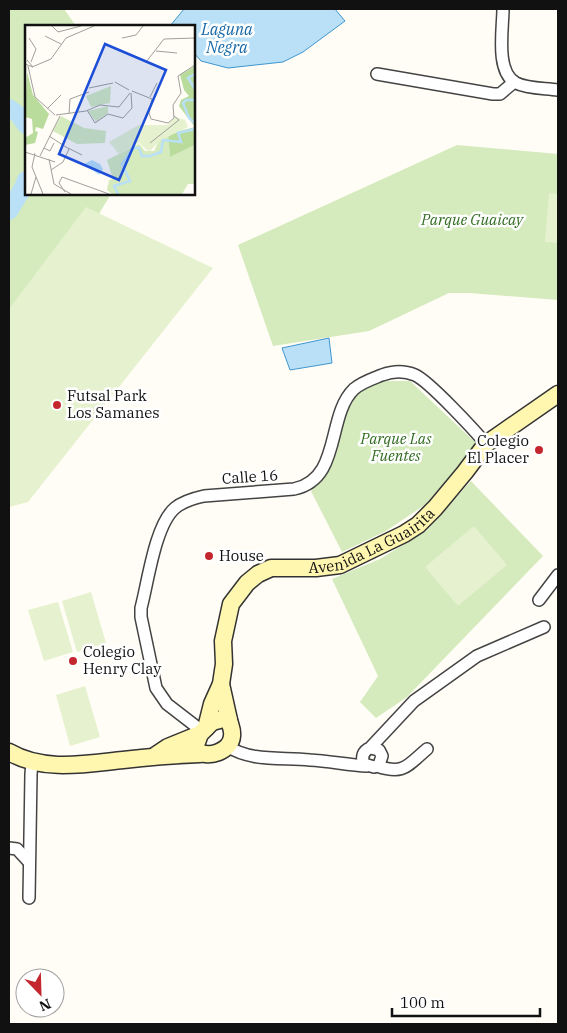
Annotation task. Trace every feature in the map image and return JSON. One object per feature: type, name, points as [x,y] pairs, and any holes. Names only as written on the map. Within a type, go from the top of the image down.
[{"type":"street","points":[[503,9],[502,60],[506,72],[514,82],[526,86],[558,90]]},
{"type":"street","points":[[377,74],[493,94],[500,94],[514,82]]},
{"type":"street","name":"Calle 16","points":[[203,731],[166,704],[156,688],[142,617],[141,608],[162,526],[176,508],[194,498],[204,496],[294,489],[312,483],[322,470],[342,412],[354,389],[364,382],[388,373],[401,371],[417,376],[486,444]]},
{"type":"street","name":"Avenida La Guairita","points":[[227,746],[232,736],[222,684],[224,664],[223,641],[231,604],[247,583],[271,568],[316,568],[340,565],[395,540],[422,521],[465,472],[486,444],[558,394]]},
{"type":"street","points":[[539,600],[558,575]]},
{"type":"street","points":[[336,763],[367,749],[414,701],[477,656],[544,627]]},
{"type":"street","name":"Avenida La Guairita","points":[[200,754],[197,752],[196,745],[222,684]]},
{"type":"street","points":[[155,756],[168,747],[203,731],[212,722],[219,719],[228,720]]},
{"type":"street","points":[[9,752],[32,763],[79,765],[155,756],[218,752],[227,746],[238,754],[251,756],[336,763],[375,763]]},
{"type":"street","points":[[367,749],[379,750],[375,763]]},
{"type":"street","points":[[367,749],[363,761],[397,770],[408,765],[427,749]]},
{"type":"street","points":[[29,898],[32,763]]},
{"type":"street","points":[[9,848],[16,850],[29,862]]},
{"type":"green space","points":[[9,9],[64,9],[75,25],[25,25],[25,195],[110,195],[78,248],[9,312]]},
{"type":"green space","name":"Parque Guaicay","points":[[457,145],[558,154],[558,300],[449,293],[369,331],[273,346],[238,245]]},
{"type":"green space","points":[[549,193],[558,194],[558,243],[545,242]]},
{"type":"green space","name":"Futsal Park Los Samanes","points":[[86,207],[213,268],[28,502],[9,507],[9,309]]},
{"type":"green space","name":"Parque Las Fuentes","points":[[380,381],[410,381],[477,444],[426,504],[386,531],[342,552],[311,491],[329,466],[345,415],[358,393]]},
{"type":"green space","points":[[471,481],[543,556],[407,697],[376,718],[360,702],[378,676],[332,579],[380,559],[426,531]]},
{"type":"green space","points":[[474,526],[507,565],[458,606],[425,567]]},
{"type":"green space","points":[[91,592],[106,643],[77,652],[62,601]]},
{"type":"green space","points":[[58,602],[73,652],[44,661],[28,610]]},
{"type":"green space","points":[[85,686],[100,737],[70,746],[56,695]]},
{"type":"water","name":"Laguna Negra","points":[[184,9],[335,9],[345,21],[303,52],[283,62],[228,68],[201,61],[195,54],[195,25],[171,25]]},
{"type":"water","points":[[329,338],[332,363],[290,370],[282,348]]},
{"type":"waterway","points":[[9,108],[19,115],[25,124]]},
{"type":"waterway","points":[[9,211],[25,183]]},
{"type":"place","name":"Futsal Park Los Samanes","points":[[57,405]]},
{"type":"place","name":"Colegio El Placer","points":[[539,450]]},
{"type":"place","name":"House","points":[[209,556]]},
{"type":"place","name":"Colegio Henry Clay","points":[[73,661]]}]
